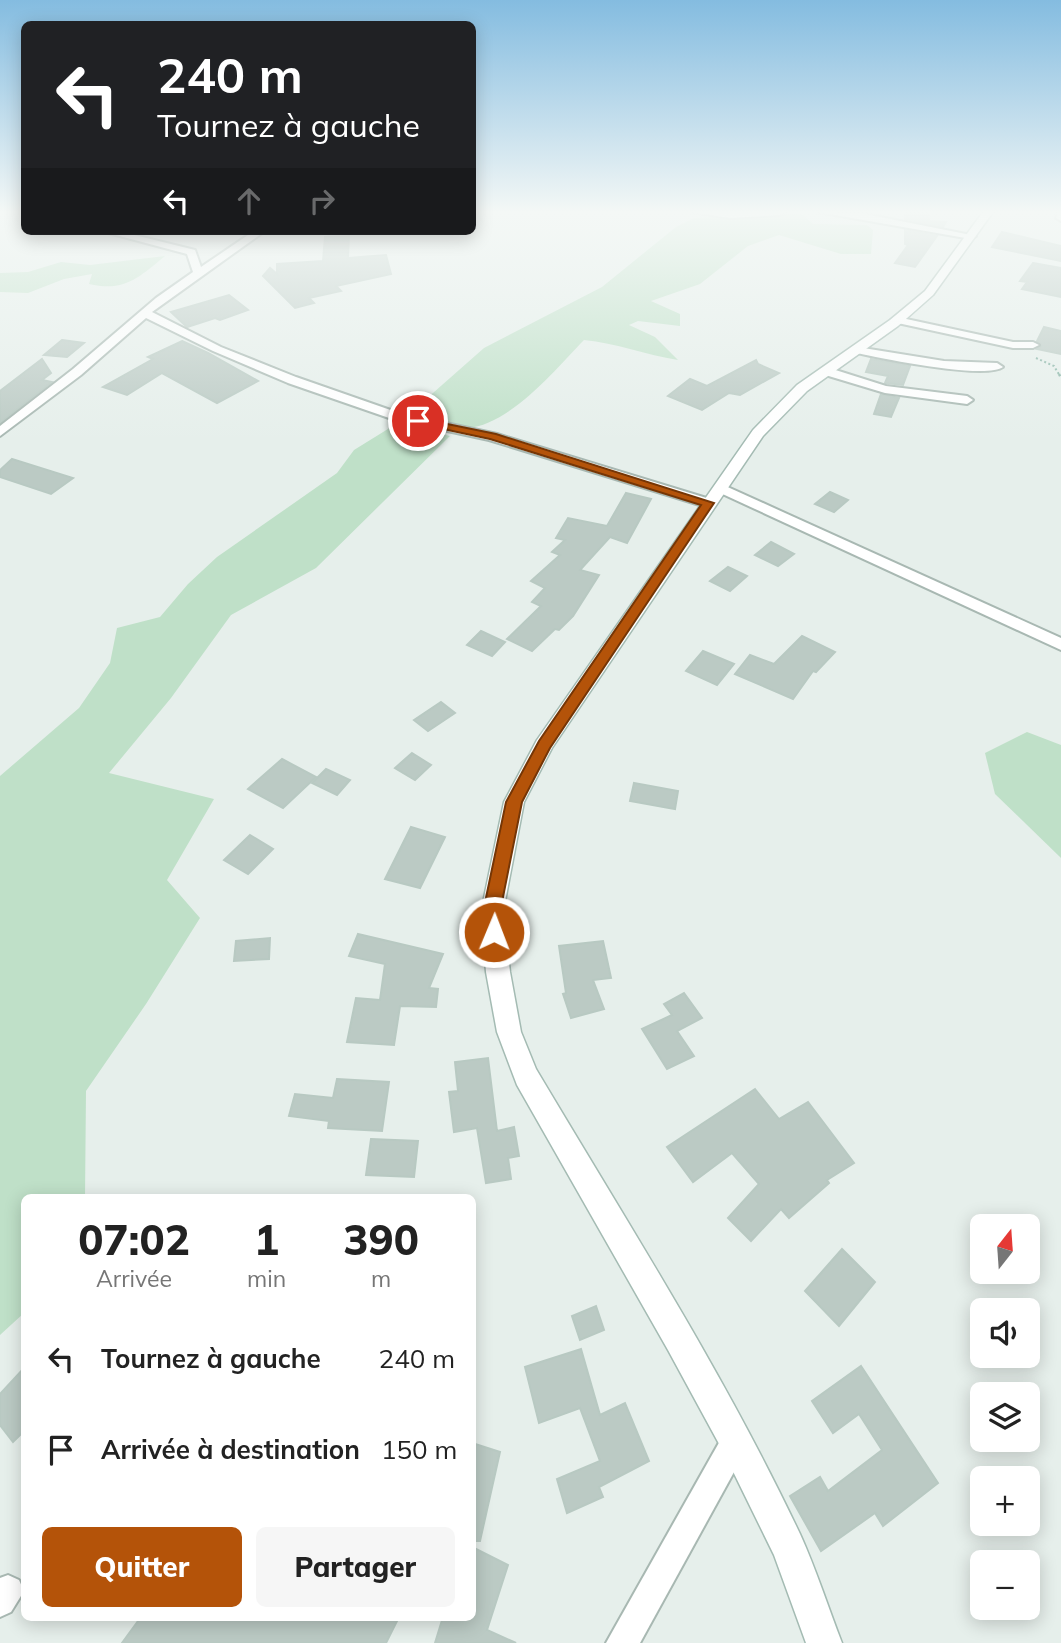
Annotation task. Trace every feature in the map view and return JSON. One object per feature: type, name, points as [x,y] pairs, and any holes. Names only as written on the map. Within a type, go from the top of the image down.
[{"type":"street","points":[[0,432],[179,289]]},
{"type":"street","points":[[824,1643],[788,1547],[735,1442],[673,1327],[526,1076],[509,1032],[498,972],[492,912],[514,802],[520,791],[566,712],[758,433],[780,408],[897,320],[932,289]]},
{"type":"street","points":[[145,313],[217,349],[292,380],[396,416],[492,437],[715,496],[1061,645]]},
{"type":"street","points":[[897,320],[1013,345],[1033,345]]},
{"type":"street","points":[[856,350],[914,361],[997,367]]},
{"type":"street","points":[[826,371],[885,389],[967,400]]},
{"type":"street","points":[[622,1643],[735,1442]]},
{"type":"path","points":[[1013,345],[1054,366],[1061,377]]},
{"type":"green space","points":[[0,289],[39,289],[28,293],[0,292]]},
{"type":"green space","points":[[599,289],[687,289],[651,301],[680,314],[680,326],[638,321],[629,325],[655,337],[678,360],[584,340],[531,394],[483,425],[461,428],[408,415],[484,348]]},
{"type":"green space","points":[[396,424],[450,436],[316,568],[231,615],[171,698],[109,773],[214,799],[167,880],[200,918],[146,1004],[86,1091],[85,1194],[21,1194],[21,1316],[0,1335],[0,776],[79,708],[110,663],[117,628],[160,617],[188,584],[217,557],[337,473],[354,450]]},
{"type":"green space","points":[[1027,732],[1061,745],[1061,858],[995,794],[985,753]]},
{"type":"building","points":[[276,289],[339,289],[341,291],[309,298],[314,303],[295,308]]},
{"type":"building","points":[[1022,289],[1061,289],[1061,297]]},
{"type":"building","points":[[229,295],[248,310],[220,320],[215,318],[187,327],[171,312]]},
{"type":"building","points":[[1044,327],[1061,331],[1061,354],[1037,349],[1041,346],[1037,341]]},
{"type":"building","points":[[62,340],[84,343],[67,357],[44,355]]},
{"type":"building","points":[[182,341],[258,381],[217,403],[162,373],[127,395],[103,387],[153,359],[148,357]]},
{"type":"building","points":[[42,359],[51,373],[42,380],[52,382],[0,423],[0,391]]},
{"type":"building","points":[[871,359],[910,366],[903,385],[885,383],[888,376],[866,372]]},
{"type":"building","points":[[756,360],[758,364],[779,373],[740,395],[729,393],[702,410],[668,396],[690,379],[707,386]]},
{"type":"building","points":[[881,394],[899,398],[891,417],[874,414]]},
{"type":"building","points":[[12,459],[73,478],[51,494],[0,477],[0,470]]},
{"type":"building","points":[[830,492],[848,500],[834,512],[815,504]]},
{"type":"building","points":[[626,493],[651,499],[627,543],[610,537],[580,570],[599,575],[573,616],[532,651],[507,639],[541,606],[532,602],[545,588],[531,581],[560,555],[552,552],[565,540],[556,538],[568,518],[607,526]]},
{"type":"building","points":[[771,542],[794,554],[778,566],[755,555]]},
{"type":"building","points":[[728,567],[747,576],[730,591],[710,581]]},
{"type":"building","points":[[481,631],[505,642],[492,656],[467,645]]},
{"type":"building","points":[[802,636],[835,652],[816,672],[813,671],[793,699],[735,674],[750,655],[774,664]]},
{"type":"building","points":[[703,651],[734,664],[717,685],[686,671]]},
{"type":"building","points":[[441,702],[455,713],[428,731],[414,720]]},
{"type":"building","points":[[412,753],[431,765],[415,780],[395,768]]},
{"type":"building","points":[[282,759],[316,777],[283,808],[248,789]]},
{"type":"building","points":[[326,769],[350,780],[337,795],[312,783]]},
{"type":"building","points":[[634,783],[678,791],[675,809],[630,801]]},
{"type":"building","points":[[411,827],[445,837],[420,888],[385,879]]},
{"type":"building","points":[[250,835],[273,849],[248,874],[224,860]]},
{"type":"building","points":[[358,934],[443,954],[429,988],[438,989],[436,1007],[400,1006],[394,1045],[347,1042],[356,998],[380,1000],[385,964],[349,956]]},
{"type":"building","points":[[270,938],[269,959],[234,961],[236,941]]},
{"type":"building","points":[[603,941],[611,978],[593,980],[604,1009],[571,1018],[563,994],[566,993],[559,946]]},
{"type":"building","points":[[684,993],[702,1018],[677,1031],[694,1056],[667,1069],[642,1029],[672,1015],[664,1004]]},
{"type":"building","points":[[488,1058],[497,1131],[514,1127],[519,1156],[508,1158],[511,1179],[486,1183],[477,1128],[454,1132],[449,1092],[458,1091],[455,1062]]},
{"type":"building","points":[[337,1079],[389,1082],[382,1131],[328,1128],[329,1121],[289,1116],[295,1094],[333,1098]]},
{"type":"building","points":[[755,1089],[779,1119],[808,1102],[854,1163],[827,1180],[829,1183],[789,1218],[781,1209],[751,1241],[728,1218],[759,1184],[732,1153],[693,1182],[667,1147]]},
{"type":"building","points":[[371,1139],[418,1141],[414,1177],[366,1175]]},
{"type":"building","points":[[842,1249],[875,1282],[839,1326],[805,1291]]},
{"type":"building","points":[[596,1306],[604,1330],[580,1340],[572,1316]]},
{"type":"building","points":[[581,1349],[600,1415],[625,1403],[649,1461],[599,1487],[603,1497],[567,1513],[557,1479],[600,1461],[580,1408],[539,1423],[525,1367]]},
{"type":"building","points":[[861,1366],[938,1483],[883,1526],[875,1513],[821,1551],[790,1496],[820,1477],[828,1491],[882,1450],[859,1414],[833,1433],[812,1401]]},
{"type":"building","points":[[21,1371],[21,1434],[13,1442],[0,1425],[0,1394]]},
{"type":"building","points":[[476,1444],[500,1452],[480,1541],[476,1541]]},
{"type":"building","points":[[476,1549],[508,1565],[487,1630],[516,1643],[435,1643],[442,1621],[476,1621]]},
{"type":"building","points":[[138,1621],[397,1621],[386,1643],[122,1643]]},
{"type":"route","points":[[418,421],[492,437],[708,503],[544,745],[514,802],[492,912],[494,932]]}]
